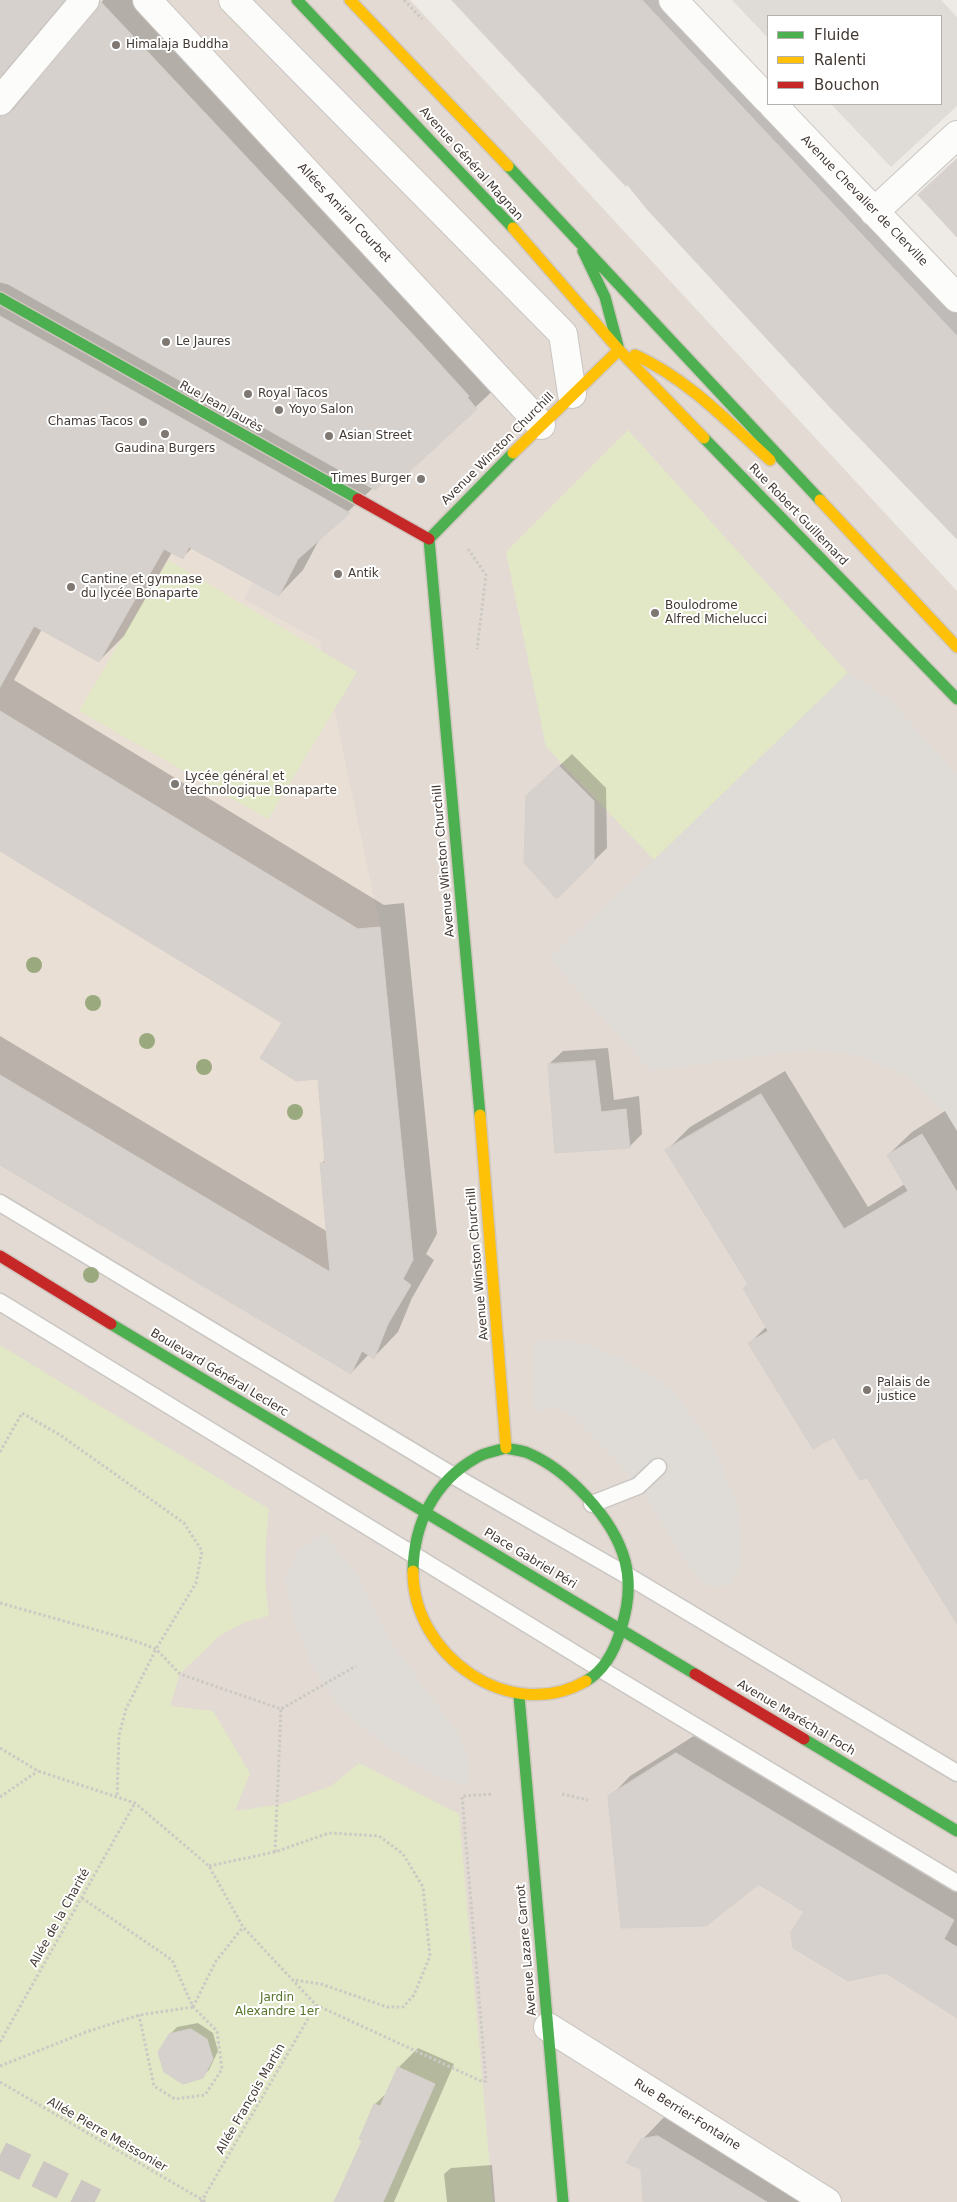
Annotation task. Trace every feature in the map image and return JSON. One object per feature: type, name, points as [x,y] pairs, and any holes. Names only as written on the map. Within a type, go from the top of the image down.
[{"type":"street","points":[[0,100],[85,0]]},
{"type":"street","name":"Allées Amiral Courbet","points":[[147,0],[541,425]]},
{"type":"street","points":[[233,0],[563,334],[572,394]]},
{"type":"street","name":"Avenue Général Magnan","points":[[297,0],[367,71],[571,293],[619,350]]},
{"type":"street","name":"Avenue Général Magnan","points":[[350,0],[572,232],[651,318]]},
{"type":"street","points":[[674,0],[767,99]]},
{"type":"street","name":"Avenue Chevalier de Clerville","points":[[773,105],[957,298]]},
{"type":"street","points":[[874,212],[957,135]]},
{"type":"street","points":[[572,232],[602,285],[614,318],[619,350],[647,359],[678,380],[829,511]]},
{"type":"street","name":"Rue Jean Jaurès","points":[[0,298],[429,539]]},
{"type":"street","name":"Rue Robert Guillemard","points":[[651,318],[957,647]]},
{"type":"street","name":"Avenue Winston Churchill","points":[[506,1448],[483,1151],[429,539],[572,394],[619,350]]},
{"type":"street","name":"Rue Robert Guillemard","points":[[619,350],[957,699]]},
{"type":"street","name":"Boulevard Général Leclerc","points":[[0,1256],[320,1451],[425,1511]]},
{"type":"street","points":[[506,1448],[528,1453],[573,1484],[592,1504],[614,1534],[628,1576],[622,1630],[602,1670],[577,1686],[551,1694],[519,1696],[482,1681],[449,1658],[425,1625],[414,1590],[412,1554],[416,1532],[436,1492],[452,1475],[478,1457],[506,1448]]},
{"type":"street","name":"Place Gabriel Péri","points":[[425,1511],[622,1630]]},
{"type":"street","name":"Avenue Maréchal Foch","points":[[622,1630],[957,1830]]},
{"type":"street","name":"Avenue Lazare Carnot","points":[[519,1696],[563,2202]]},
{"type":"street","name":"Rue Berrier-Fontaine","points":[[548,2027],[827,2202]]},
{"type":"lane","points":[[0,1204],[452,1475],[628,1576],[957,1773]]},
{"type":"lane","points":[[0,1302],[602,1670],[957,1883]]},
{"type":"lane","points":[[592,1504],[638,1486],[658,1467]]},
{"type":"path","points":[[0,1452],[22,1413],[60,1435],[184,1523],[202,1552],[196,1583],[156,1649],[126,1709],[118,1735],[116,1797]]},
{"type":"path","points":[[0,1604],[135,1641],[156,1649],[180,1674],[281,1709],[356,1666]]},
{"type":"path","points":[[275,1852],[281,1709]]},
{"type":"path","points":[[0,1748],[38,1771],[135,1803],[209,1866],[243,1927],[316,2005],[482,2082],[486,2081],[462,1796],[528,1793]]},
{"type":"path","points":[[0,1797],[38,1771]]},
{"type":"path","name":"Allée de la Charité","points":[[0,2042],[135,1803]]},
{"type":"path","points":[[209,1866],[275,1852],[329,1833],[379,1836],[404,1854],[423,1887],[430,1956],[414,1995],[403,2007],[387,2007],[321,1984],[293,1980]]},
{"type":"path","points":[[82,1898],[172,1960],[193,2007],[217,2031],[222,2069],[205,2094],[175,2100],[154,2086],[139,2015]]},
{"type":"path","points":[[193,2007],[216,1961],[243,1927]]},
{"type":"path","name":"Allée François Martin","points":[[203,2201],[316,2005]]},
{"type":"path","points":[[0,2066],[86,2032],[139,2015],[193,2007]]},
{"type":"path","name":"Allée Pierre Meissonier","points":[[0,2082],[203,2201]]},
{"type":"shaded area","points":[[0,0],[410,0],[957,591],[957,2202],[0,2202]]},
{"type":"shaded area","points":[[732,0],[941,0],[957,17],[957,106],[891,167],[832,105],[942,105],[942,15],[767,15],[767,37]]},
{"type":"shaded area","name":"Lycée général et technologique Bonaparte","points":[[0,508],[189,547],[253,582],[244,599],[320,641],[380,927],[413,1260],[403,1279],[411,1285],[362,1351],[351,1374],[0,1165]]},
{"type":"shaded area","points":[[848,673],[891,701],[957,775],[957,1133],[946,1115],[906,1076],[861,1056],[811,1049],[650,1071],[549,958],[654,860]]},
{"type":"shaded area","points":[[563,1340],[586,1344],[623,1359],[672,1389],[713,1446],[737,1504],[741,1539],[741,1565],[731,1585],[707,1586],[683,1559],[645,1495],[616,1460],[573,1416],[557,1407],[534,1411],[534,1341]]},
{"type":"shaded area","points":[[323,1532],[359,1578],[390,1641],[461,1737],[470,1769],[470,1786],[444,1780],[396,1753],[362,1727],[336,1702],[311,1664],[295,1623],[285,1580],[298,1551]]},
{"type":"green space","name":"Boulodrome Alfred Michelucci","points":[[628,430],[848,673],[654,860],[546,747],[506,552]]},
{"type":"green space","points":[[168,560],[357,672],[268,819],[79,711]]},
{"type":"green space","name":"Jardin Alexandre 1er","points":[[0,1345],[269,1509],[265,1562],[269,1616],[245,1622],[219,1636],[180,1674],[170,1706],[213,1711],[250,1773],[235,1811],[282,1804],[331,1786],[359,1763],[459,1814],[493,2202],[0,2202]]},
{"type":"building","points":[[0,0],[65,0],[0,77]]},
{"type":"building","points":[[452,0],[642,0],[957,336],[957,539],[830,407],[647,209],[627,184],[626,186]]},
{"type":"building","points":[[100,1],[469,396],[467,397],[477,409],[398,482],[391,476],[375,490],[8,284],[0,282],[0,116],[12,111],[97,10]]},
{"type":"building","points":[[957,159],[957,237],[918,195]]},
{"type":"building","points":[[0,316],[350,513],[298,559],[279,596],[189,547],[183,559],[164,549],[99,662],[34,626],[0,687]]},
{"type":"building","name":"Lycée général et technologique Bonaparte","points":[[0,711],[358,929],[380,927],[413,1260],[403,1279],[411,1285],[388,1324],[374,1359],[362,1351],[351,1374],[0,1165],[0,1075],[330,1272],[320,1163],[325,1163],[318,1079],[296,1081],[260,1058],[282,1023],[0,851]]},
{"type":"building","points":[[559,766],[594,801],[594,862],[557,899],[524,863],[526,796]]},
{"type":"building","points":[[595,1061],[601,1112],[626,1109],[630,1148],[555,1153],[548,1064]]},
{"type":"building","name":"Palais de justice","points":[[761,1094],[844,1229],[908,1191],[887,1155],[922,1134],[957,1192],[957,1624],[867,1478],[860,1480],[834,1437],[813,1449],[748,1343],[768,1331],[743,1288],[748,1284],[665,1150]]},
{"type":"building","points":[[676,1753],[954,1920],[944,1939],[957,1947],[957,2018],[886,1973],[848,1981],[793,1948],[791,1932],[804,1912],[759,1884],[706,1926],[621,1928],[608,1796]]},
{"type":"building","points":[[191,2029],[207,2039],[213,2059],[203,2078],[183,2084],[164,2072],[158,2052],[169,2034]]},
{"type":"building","points":[[398,2067],[435,2084],[383,2202],[334,2202],[362,2141],[359,2139],[374,2104],[380,2106]]},
{"type":"building","points":[[658,2136],[767,2202],[643,2202],[641,2169],[626,2163],[641,2139]]},
{"type":"tunnel","points":[[0,2155],[95,2202]]},
{"type":"traffic: fast","points":[[297,0],[513,228]]},
{"type":"traffic: fast","points":[[508,166],[820,500]]},
{"type":"traffic: fast","points":[[583,251],[605,297],[618,346]]},
{"type":"traffic: fast","points":[[0,298],[358,499]]},
{"type":"traffic: fast","points":[[704,438],[957,699]]},
{"type":"traffic: fast","points":[[480,1115],[429,539],[513,453]]},
{"type":"traffic: fast","points":[[111,1324],[695,1674]]},
{"type":"traffic: fast","points":[[506,1448],[525,1452],[543,1461],[573,1484],[600,1513],[611,1529],[625,1561],[628,1595],[619,1637],[604,1665],[586,1681]]},
{"type":"traffic: fast","points":[[413,1571],[414,1553],[422,1520],[438,1492],[461,1468],[479,1456],[506,1448]]},
{"type":"traffic: fast","points":[[519,1696],[563,2202]]},
{"type":"traffic: fast","points":[[804,1739],[957,1831]]},
{"type":"traffic: slow","points":[[350,0],[508,166]]},
{"type":"traffic: slow","points":[[513,228],[619,350],[704,438]]},
{"type":"traffic: slow","points":[[513,453],[619,350]]},
{"type":"traffic: slow","points":[[635,355],[673,376],[707,402],[770,460]]},
{"type":"traffic: slow","points":[[820,500],[957,647]]},
{"type":"traffic: slow","points":[[480,1115],[506,1448]]},
{"type":"traffic: slow","points":[[413,1571],[417,1602],[429,1630],[447,1654],[471,1674],[498,1688],[527,1694],[557,1692],[586,1681]]},
{"type":"traffic: jam","points":[[358,499],[429,539]]},
{"type":"traffic: jam","points":[[0,1256],[111,1324]]},
{"type":"traffic: jam","points":[[695,1674],[804,1739]]},
{"type":"place","name":"Himalaja Buddha","points":[[116,45]]},
{"type":"place","name":"Le Jaures","points":[[166,342]]},
{"type":"place","name":"Royal Tacos","points":[[248,394]]},
{"type":"place","name":"Yoyo Salon","points":[[279,410]]},
{"type":"place","name":"Chamas Tacos","points":[[143,422]]},
{"type":"place","name":"Gaudina Burgers","points":[[165,434]]},
{"type":"place","name":"Asian Street","points":[[329,436]]},
{"type":"place","name":"Times Burger","points":[[421,479]]},
{"type":"place","name":"Antik","points":[[338,574]]},
{"type":"place","name":"Cantine et gymnase du lycée Bonaparte","points":[[71,587]]},
{"type":"place","name":"Boulodrome Alfred Michelucci","points":[[655,613]]},
{"type":"place","name":"Lycée général et technologique Bonaparte","points":[[175,784]]},
{"type":"place","name":"Palais de justice","points":[[867,1390]]}]
